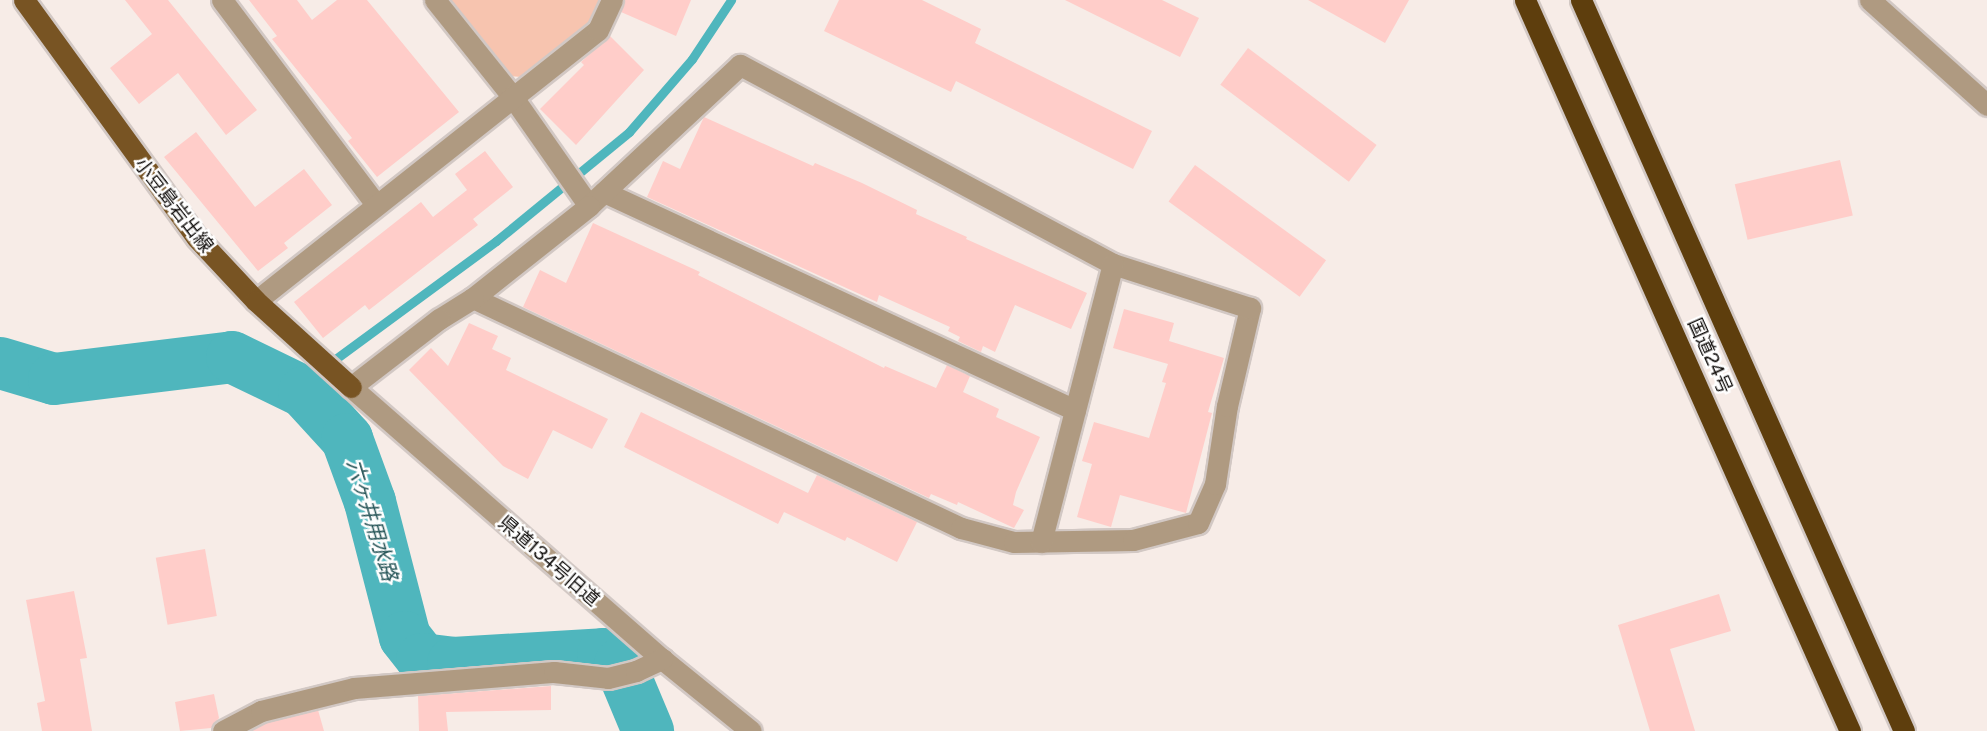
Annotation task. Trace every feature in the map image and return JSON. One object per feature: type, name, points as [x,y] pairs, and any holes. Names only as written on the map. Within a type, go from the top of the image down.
[{"type":"highway","name":"国道24号","points":[[1525,0],[1850,731]]},
{"type":"highway","name":"国道24号","points":[[1581,0],[1904,731]]},
{"type":"main road","name":"小豆島岩出線","points":[[24,0],[197,238],[256,300],[351,387]]},
{"type":"street","points":[[222,0],[376,204]]},
{"type":"street","points":[[435,0],[512,96],[561,166],[591,196],[1075,410]]},
{"type":"street","points":[[256,300],[598,30],[612,0]]},
{"type":"street","points":[[1870,0],[1987,105]]},
{"type":"street","points":[[351,387],[439,319],[473,298],[740,65],[1112,264],[1250,308],[1227,406],[1214,484],[1198,523],[1133,540],[1014,542],[961,528],[473,298]]},
{"type":"street","points":[[1041,542],[1112,264]]},
{"type":"street","name":"県道134号旧道","points":[[351,387],[662,659],[751,731]]},
{"type":"street","points":[[223,731],[261,711],[354,688],[554,672],[608,678],[636,671],[662,659]]},
{"type":"shaded area","points":[[450,0],[604,0],[589,25],[522,77],[508,76]]},
{"type":"building","points":[[125,0],[168,0],[257,110],[226,135],[178,73],[139,104],[110,68],[152,34]]},
{"type":"building","points":[[249,0],[297,0],[312,20],[337,0],[367,0],[459,112],[377,177],[348,141],[352,138],[272,39],[277,36]]},
{"type":"building","points":[[625,0],[691,0],[676,36],[621,12]]},
{"type":"building","points":[[839,0],[922,0],[981,29],[975,43],[1152,131],[1133,169],[956,81],[951,92],[824,31]]},
{"type":"building","points":[[1065,0],[1162,0],[1199,18],[1180,57]]},
{"type":"building","points":[[1308,0],[1409,0],[1385,43]]},
{"type":"building","points":[[610,36],[644,70],[576,145],[540,109],[584,65],[581,62]]},
{"type":"building","points":[[1248,48],[1377,145],[1349,182],[1220,85]]},
{"type":"building","points":[[704,117],[813,166],[815,163],[862,183],[917,210],[916,214],[967,237],[966,239],[1087,293],[1071,329],[1015,305],[995,352],[983,346],[981,352],[958,341],[960,337],[948,331],[950,327],[879,295],[877,302],[647,197],[663,161],[680,169]]},
{"type":"building","points":[[196,132],[255,207],[304,169],[332,205],[284,243],[288,248],[258,271],[164,157]]},
{"type":"building","points":[[485,151],[513,187],[473,219],[478,225],[369,310],[365,305],[323,338],[294,302],[421,202],[433,217],[467,190],[455,174]]},
{"type":"building","points":[[1840,160],[1853,216],[1748,240],[1735,184]]},
{"type":"building","points":[[1195,165],[1326,260],[1300,297],[1169,201]]},
{"type":"building","points":[[593,223],[700,272],[698,275],[884,368],[885,366],[936,388],[947,365],[970,376],[963,392],[999,409],[996,417],[1040,437],[1016,492],[1013,505],[1024,510],[1014,528],[958,502],[957,505],[931,494],[929,498],[523,307],[540,270],[566,283]]},
{"type":"building","points":[[1124,309],[1174,323],[1169,341],[1224,358],[1208,412],[1212,413],[1186,513],[1120,495],[1111,527],[1077,517],[1092,464],[1082,461],[1094,422],[1149,438],[1166,383],[1162,382],[1168,364],[1113,348]]},
{"type":"building","points":[[469,323],[498,336],[492,349],[511,358],[506,370],[608,419],[592,449],[553,430],[528,479],[503,466],[409,370],[431,348],[448,366]]},
{"type":"building","points":[[641,412],[808,493],[817,475],[917,522],[897,562],[847,537],[845,541],[784,512],[778,524],[624,447]]},
{"type":"building","points":[[205,549],[217,616],[168,625],[156,558]]},
{"type":"building","points":[[74,591],[87,658],[80,659],[92,731],[42,731],[37,703],[45,701],[26,600]]},
{"type":"building","points":[[1719,594],[1731,631],[1670,649],[1695,731],[1650,731],[1618,625]]},
{"type":"building","points":[[551,686],[551,710],[446,712],[448,731],[419,731],[418,696]]},
{"type":"building","points":[[214,694],[219,718],[211,728],[180,731],[175,702]]},
{"type":"building","points":[[318,710],[324,731],[251,731],[266,723]]},
{"type":"waterway","points":[[296,388],[496,241],[629,132],[692,59],[731,0]]},
{"type":"waterway","name":"六ヶ井用水路","points":[[0,363],[54,379],[232,357],[304,392],[347,439],[370,502],[405,637],[422,659],[453,663],[603,654],[620,664],[648,731]]}]
